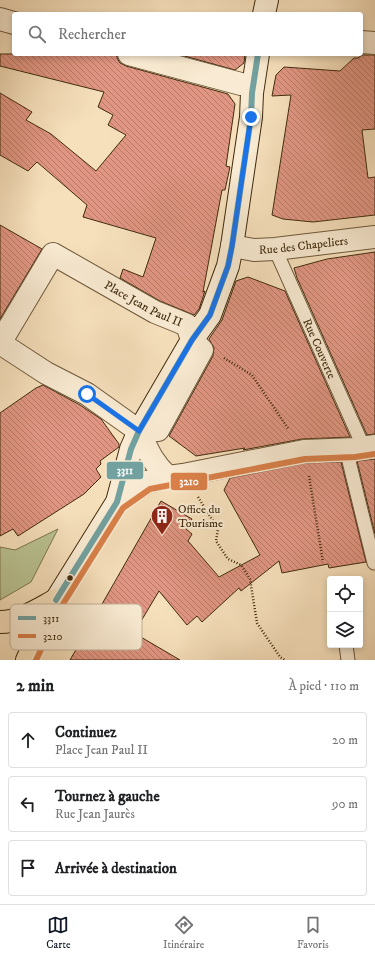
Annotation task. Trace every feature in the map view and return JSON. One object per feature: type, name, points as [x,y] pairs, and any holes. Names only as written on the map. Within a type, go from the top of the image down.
[{"type":"main road","points":[[49,604],[56,600]]},
{"type":"main road","points":[[54,604],[56,600]]},
{"type":"main road","points":[[0,622],[10,621]]},
{"type":"main road","points":[[27,660],[32,650]]},
{"type":"street","points":[[264,12],[267,0]]},
{"type":"street","points":[[0,19],[12,22]]},
{"type":"street","points":[[363,42],[375,43]]},
{"type":"street","points":[[136,56],[241,84],[253,85]]},
{"type":"street","points":[[56,600],[117,502],[131,449],[139,431],[192,340],[210,315],[228,266],[232,246],[251,117],[253,85],[258,56]]},
{"type":"street","name":"Rue des Chapeliers","points":[[232,246],[254,250],[274,249],[375,237]]},
{"type":"street","name":"Place Jean Paul II","points":[[139,431],[87,394],[46,373],[0,343],[53,254],[155,312],[187,325],[192,340]]},
{"type":"street","points":[[139,431],[148,452],[157,467],[176,476]]},
{"type":"street","points":[[117,502],[147,482],[304,451],[362,448]]},
{"type":"lane","name":"Rue Couverte","points":[[274,249],[362,448],[374,563]]},
{"type":"lane","points":[[346,648],[348,660]]},
{"type":"path","points":[[176,476],[218,529],[216,541],[228,559],[241,565],[250,579],[257,623],[280,657],[286,660]]},
{"type":"green space","points":[[58,529],[31,582],[0,600],[0,547],[15,550]]},
{"type":"building","points":[[0,54],[12,54],[12,56],[117,56],[120,63],[126,66],[228,94],[235,104],[226,166],[230,167],[225,190],[222,190],[203,292],[205,291],[199,309],[194,315],[160,301],[120,278],[123,269],[143,277],[156,238],[83,217],[87,205],[37,162],[28,171],[0,155],[0,93],[32,112],[26,120],[51,134],[96,171],[126,135],[108,125],[113,115],[98,107],[104,92],[0,66]]},
{"type":"building","points":[[363,55],[375,55],[375,129],[362,130],[368,178],[375,177],[375,215],[313,222],[283,219],[272,215],[291,95],[272,96],[276,75],[284,67],[340,71],[354,58],[358,58]]},
{"type":"building","points":[[184,56],[245,56],[244,63],[235,70]]},
{"type":"building","points":[[0,225],[42,249],[0,319]]},
{"type":"building","points":[[375,252],[375,434],[367,435],[297,278],[294,268],[327,259]]},
{"type":"building","points":[[248,277],[285,291],[350,437],[302,439],[243,450],[245,448],[196,456],[169,436],[213,356],[214,348],[209,339],[222,320],[236,281]]},
{"type":"building","points":[[43,385],[80,405],[101,419],[119,444],[119,447],[100,461],[101,464],[96,469],[101,477],[84,494],[18,536],[13,529],[0,536],[0,413],[36,388]]},
{"type":"building","points":[[375,459],[375,534],[357,461]]},
{"type":"building","points":[[341,462],[366,562],[329,568],[328,564],[282,573],[279,561],[241,591],[239,588],[202,622],[197,616],[187,625],[159,591],[142,620],[142,604],[102,604],[161,501],[192,519],[186,529],[192,534],[188,541],[219,577],[260,555],[224,490],[230,478],[305,463]]},
{"type":"building","points":[[142,638],[180,660],[70,660],[76,650],[142,650]]},
{"type":"transit line","name":"3311","points":[[56,600],[117,502],[131,449],[139,431],[192,340],[210,315],[228,266],[232,246],[251,117],[252,93],[258,56]]},
{"type":"transit line","name":"3210","points":[[63,604],[123,508],[150,489],[305,459],[355,457],[375,454]]},
{"type":"transit line","name":"3210","points":[[36,660],[41,650]]},
{"type":"place","name":"Office du Tourisme","points":[[162,536]]},
{"type":"route","points":[[87,394],[139,431],[192,340],[210,315],[228,266],[251,117]]}]
